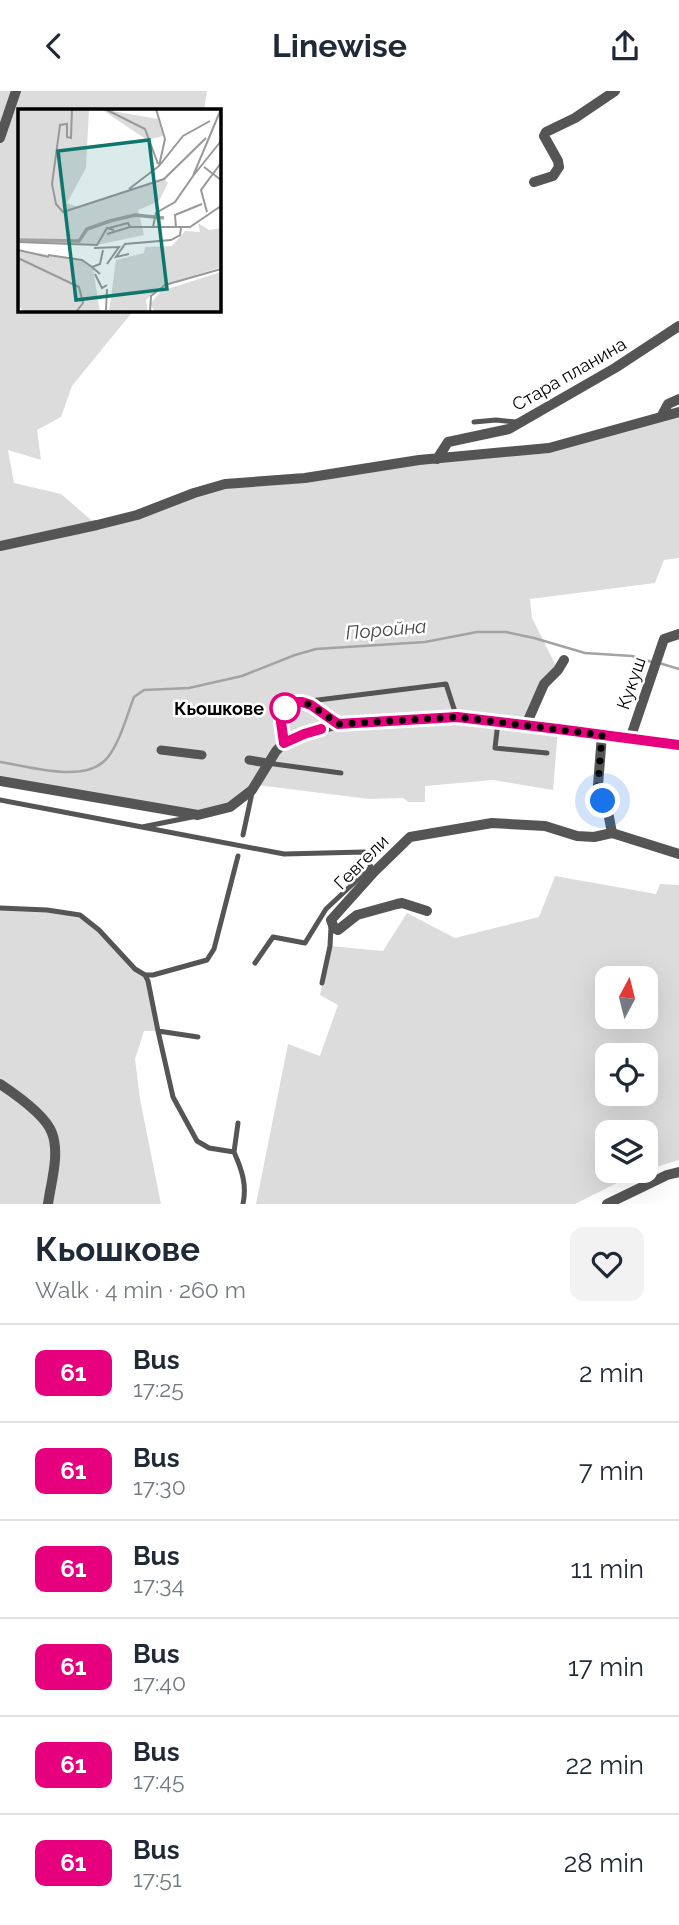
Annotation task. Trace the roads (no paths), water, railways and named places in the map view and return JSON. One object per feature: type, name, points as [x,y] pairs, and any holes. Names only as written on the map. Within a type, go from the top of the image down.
[{"type":"street","points":[[0,138],[16,91]]},
{"type":"street","points":[[534,182],[553,176],[559,167],[544,137],[546,132],[575,118],[615,91]]},
{"type":"street","name":"Стара планина","points":[[437,459],[448,442],[509,429],[615,369],[679,326]]},
{"type":"street","points":[[662,417],[668,404],[679,399]]},
{"type":"street","points":[[0,546],[136,515],[225,484],[305,478],[377,466],[549,448],[679,412]]},
{"type":"street","name":"Кукуш","points":[[629,739],[664,639],[679,634]]},
{"type":"street","points":[[526,725],[544,684],[564,660]]},
{"type":"street","points":[[0,781],[198,815],[230,807],[252,790],[267,763],[284,743],[338,724],[457,717],[679,745]]},
{"type":"street","points":[[602,735],[598,785],[612,833],[679,854]]},
{"type":"street","points":[[161,750],[202,755]]},
{"type":"street","points":[[249,760],[267,763]]},
{"type":"street","name":"Гевгели","points":[[427,911],[402,903],[397,904],[357,915],[338,930],[334,928],[331,920],[410,837],[492,823],[545,826],[577,836],[594,837],[612,833]]},
{"type":"street","points":[[0,1084],[34,1109],[52,1131],[55,1155],[48,1204]]},
{"type":"street","points":[[607,1204],[667,1175],[679,1172]]},
{"type":"lane","points":[[474,422],[496,420],[519,423]]},
{"type":"lane","points":[[284,743],[281,722],[285,708],[293,702],[446,684],[457,717]]},
{"type":"lane","points":[[302,702],[311,705],[338,724]]},
{"type":"lane","points":[[498,722],[495,748],[547,753]]},
{"type":"lane","points":[[267,763],[341,773]]},
{"type":"lane","points":[[243,835],[252,790]]},
{"type":"lane","points":[[0,800],[284,854],[364,852],[371,867],[326,909],[305,943],[273,937],[255,963]]},
{"type":"lane","points":[[142,827],[171,823],[198,815]]},
{"type":"lane","points":[[0,908],[47,910],[80,915],[99,930],[135,969],[145,975],[153,975],[207,960],[214,949],[238,856]]},
{"type":"lane","points":[[322,983],[332,924]]},
{"type":"lane","points":[[145,975],[173,1097],[197,1141],[209,1148],[234,1152]]},
{"type":"lane","points":[[158,1031],[198,1037]]},
{"type":"lane","points":[[239,1123],[234,1152],[243,1173],[243,1204]]},
{"type":"waterway","name":"Поройна","points":[[0,762],[41,770],[86,770],[99,765],[108,757],[120,736],[134,697],[144,690],[189,688],[242,676],[316,649],[425,642],[477,632],[506,632],[585,653],[632,656],[652,662]]},
{"type":"waterway","name":"Поройна","points":[[659,663],[679,669]]},
{"type":"place","name":"Кьошкове","points":[[285,708]]}]
